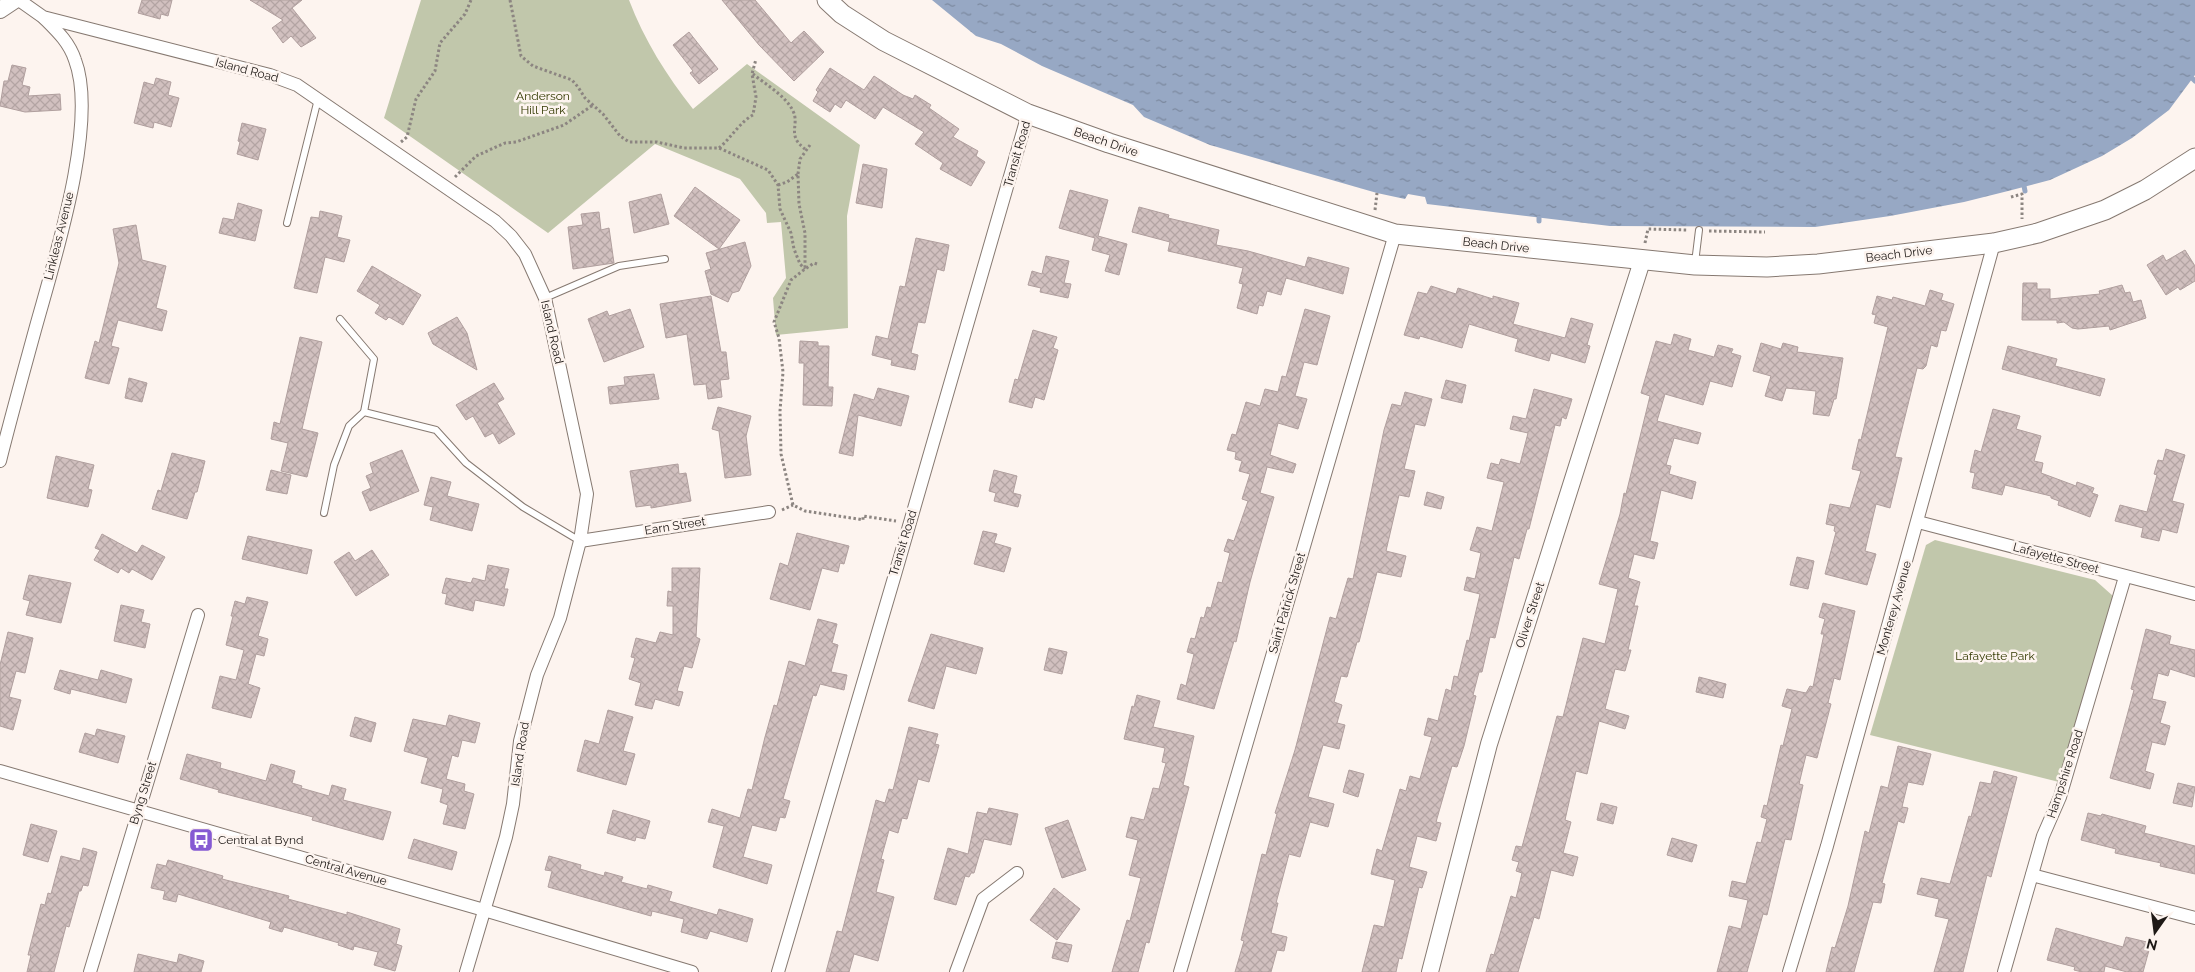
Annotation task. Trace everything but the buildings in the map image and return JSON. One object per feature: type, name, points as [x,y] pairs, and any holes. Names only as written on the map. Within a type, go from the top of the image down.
[{"type":"main road","name":"Beach Drive","points":[[827,0],[842,14],[884,41],[1028,114],[1126,149],[1395,234],[1642,261],[1767,266],[1818,264],[1994,243],[2064,226],[2105,210],[2145,190],[2195,158]]},
{"type":"street","points":[[0,10],[15,0]]},
{"type":"street","name":"Island Road","points":[[19,0],[44,18],[270,76],[297,85],[495,221],[512,236],[525,254],[545,298],[587,494],[580,541],[560,618],[538,675],[520,741],[506,837],[466,972]]},
{"type":"street","name":"Linkleas Avenue","points":[[0,461],[62,232],[77,158],[82,118],[81,86],[76,60],[64,37],[44,18]]},
{"type":"street","name":"Transit Road","points":[[778,972],[909,522],[948,398],[1028,114]]},
{"type":"street","name":"Saint Patrick Street","points":[[1180,972],[1395,234]]},
{"type":"street","name":"Monterey Avenue","points":[[1789,972],[1827,846],[1994,243]]},
{"type":"street","name":"Oliver Street","points":[[1430,972],[1489,744],[1642,261]]},
{"type":"street","name":"Earn Street","points":[[580,541],[769,512]]},
{"type":"street","name":"Lafayette Street","points":[[1918,522],[2195,594]]},
{"type":"street","name":"Hampshire Road","points":[[2004,972],[2043,836],[2060,797],[2125,577]]},
{"type":"street","name":"Byng Street","points":[[90,972],[198,615]]},
{"type":"street","name":"Central Avenue","points":[[0,771],[484,910],[692,972]]},
{"type":"street","points":[[956,972],[983,899],[1017,873]]},
{"type":"street","points":[[2032,875],[2195,918]]},
{"type":"lane","points":[[287,223],[318,99]]},
{"type":"lane","points":[[1695,264],[1698,230]]},
{"type":"lane","points":[[545,298],[620,266],[664,258]]},
{"type":"lane","points":[[324,513],[334,465],[340,449],[350,426],[364,412],[374,359],[340,320]]},
{"type":"lane","points":[[364,412],[436,430],[466,463],[488,480],[524,507],[580,541]]},
{"type":"path","points":[[392,152],[406,137],[412,108],[434,71],[440,43],[465,14],[471,0]]},
{"type":"path","points":[[510,0],[521,56],[533,66],[572,80],[585,98],[594,105],[620,136],[630,142],[656,142],[684,148],[720,148],[768,170],[778,185],[780,209],[791,233],[794,249],[800,264],[805,269]]},
{"type":"path","points":[[720,148],[734,136],[744,120],[753,115],[756,97],[752,74],[756,59]]},
{"type":"path","points":[[752,74],[778,94],[793,111],[795,137],[798,144],[805,149]]},
{"type":"path","points":[[446,188],[467,162],[476,156],[505,143],[516,142],[564,125],[594,105]]},
{"type":"path","points":[[805,269],[805,233],[799,204],[798,174],[800,159],[805,149],[810,145]]},
{"type":"path","points":[[778,185],[788,182],[798,174]]},
{"type":"path","points":[[1374,204],[1376,194]]},
{"type":"path","points":[[2011,197],[2022,194],[2023,210]]},
{"type":"path","points":[[1648,229],[1765,232]]},
{"type":"path","points":[[817,264],[814,263],[791,280],[774,322],[783,372],[780,411],[781,454],[793,505],[805,511],[863,520],[864,516],[909,522]]},
{"type":"green space","name":"Anderson Hill Park","points":[[421,0],[629,0],[657,57],[693,109],[747,64],[860,145],[847,216],[848,328],[776,335],[773,298],[786,278],[781,222],[767,223],[766,213],[740,179],[655,144],[548,233],[384,118]]},
{"type":"green space","name":"Lafayette Park","points":[[1935,540],[2095,580],[2113,596],[2059,782],[1870,735],[1926,545]]},
{"type":"water","points":[[932,0],[2195,0],[2195,75],[2169,110],[2132,138],[2102,156],[2050,180],[2008,191],[1964,202],[1890,216],[1815,227],[1610,226],[1427,204],[1425,197],[1408,194],[1405,199],[1377,193],[1210,145],[1144,117],[1133,105],[1042,66],[1001,44],[976,36]]},
{"type":"waterway","points":[[2024,186],[2025,191]]},
{"type":"place","name":"Central at Bynd","points":[[201,840]]}]
